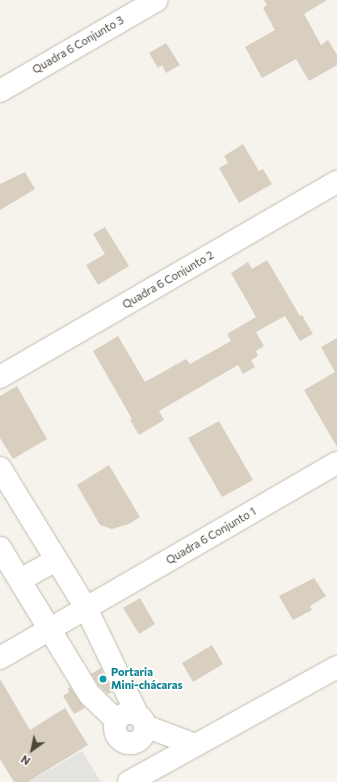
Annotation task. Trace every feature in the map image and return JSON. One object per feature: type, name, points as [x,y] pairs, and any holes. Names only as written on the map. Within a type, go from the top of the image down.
[{"type":"street","name":"Quadra 6 Conjunto 3","points":[[0,91],[156,0]]},
{"type":"street","name":"Quadra 6 Conjunto 2","points":[[0,377],[337,182]]},
{"type":"street","name":"Quadra 6 Conjunto 1","points":[[0,658],[337,463]]},
{"type":"street","points":[[0,468],[86,608],[141,720],[144,734],[140,740],[132,744],[124,743],[117,738],[114,729],[116,720],[121,714],[129,712],[141,720],[195,745]]},
{"type":"street","points":[[0,548],[89,694],[116,720]]},
{"type":"street","points":[[20,580],[56,560]]},
{"type":"street","points":[[124,743],[136,778],[337,667]]},
{"type":"shaded area","points":[[82,751],[101,782],[29,782]]},
{"type":"building","points":[[264,0],[327,0],[304,14],[321,45],[328,40],[337,55],[337,65],[309,81],[296,59],[262,78],[245,47],[275,30],[263,8],[267,5]]},
{"type":"building","points":[[166,43],[180,65],[166,73],[162,65],[158,68],[149,53]]},
{"type":"building","points":[[243,144],[259,171],[263,169],[272,184],[239,203],[219,168],[228,163],[224,156]]},
{"type":"building","points":[[25,172],[35,189],[0,210],[0,184]]},
{"type":"building","points":[[105,227],[129,266],[98,285],[86,265],[105,254],[93,234]]},
{"type":"building","points":[[267,260],[300,316],[302,315],[313,334],[300,341],[285,316],[256,332],[264,346],[256,351],[258,356],[251,360],[255,367],[243,374],[238,365],[159,411],[164,420],[139,435],[130,420],[132,419],[93,351],[118,336],[145,382],[186,359],[190,364],[231,341],[227,334],[256,317],[231,273],[248,262],[252,269]]},
{"type":"building","points":[[337,338],[337,447],[304,390],[335,372],[321,347]]},
{"type":"building","points":[[17,386],[47,439],[13,459],[0,438],[0,396]]},
{"type":"building","points":[[219,421],[253,480],[222,497],[188,438]]},
{"type":"building","points":[[109,465],[140,517],[129,524],[112,529],[100,525],[77,485]]},
{"type":"building","points":[[314,578],[326,596],[310,606],[312,610],[293,620],[279,596]]},
{"type":"building","points":[[140,598],[155,624],[139,634],[123,608]]},
{"type":"building","points":[[212,645],[223,664],[193,682],[182,663]]},
{"type":"building","points":[[101,668],[112,692],[108,694],[99,686],[91,674]]},
{"type":"building","points":[[0,679],[30,730],[65,708],[88,745],[28,782],[14,782],[0,759]]},
{"type":"building","points":[[70,687],[85,708],[74,714],[63,696],[69,692],[68,689]]},
{"type":"place","name":"Portaria Mini-chácaras","points":[[103,679]]}]
